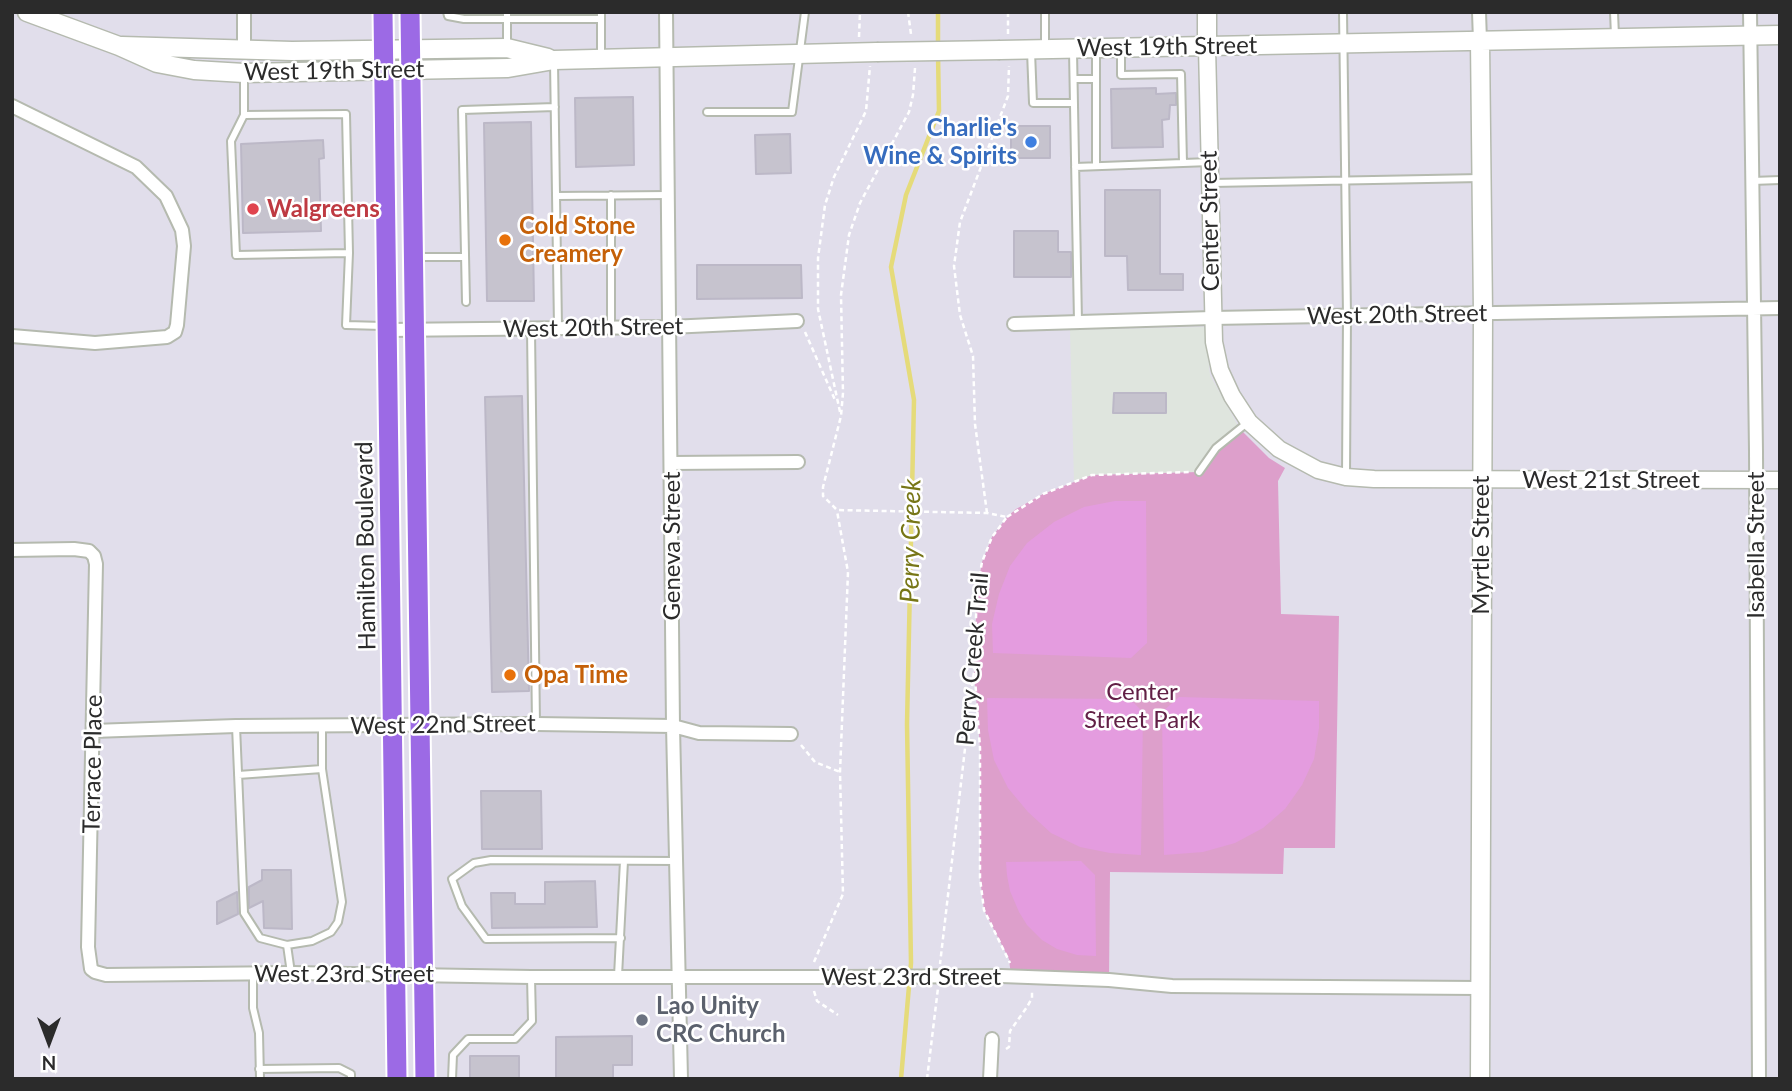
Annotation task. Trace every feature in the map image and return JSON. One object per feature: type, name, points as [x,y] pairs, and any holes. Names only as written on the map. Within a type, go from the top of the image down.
[{"type":"main road","name":"West 19th Street","points":[[27,12],[157,63],[194,70],[244,73],[508,68],[554,60],[869,52],[1780,35]]},
{"type":"main road","name":"Hamilton Boulevard","points":[[383,12],[397,1079]]},
{"type":"main road","name":"Hamilton Boulevard","points":[[410,12],[425,1079]]},
{"type":"main road","name":"Center Street","points":[[1207,12],[1207,47]]},
{"type":"main road","name":"Myrtle Street","points":[[1480,41],[1483,314],[1480,1079]]},
{"type":"main road","name":"West 19th Street","points":[[118,46],[326,51],[507,48],[554,60]]},
{"type":"main road","points":[[157,63],[190,58],[236,57],[244,50]]},
{"type":"main road","points":[[244,73],[260,60],[326,51]]},
{"type":"street","points":[[244,12],[244,50]]},
{"type":"street","name":"Geneva Street","points":[[666,12],[673,726],[681,1079]]},
{"type":"street","name":"Myrtle Street","points":[[1479,12],[1480,41]]},
{"type":"street","name":"Isabella Street","points":[[1750,12],[1759,1079]]},
{"type":"street","name":"Center Street","points":[[1207,47],[1212,318],[1220,370],[1232,396],[1249,422]]},
{"type":"street","points":[[12,106],[136,167],[166,196],[182,230],[184,246],[177,325],[175,332],[167,337],[95,342],[12,336]]},
{"type":"street","name":"West 20th Street","points":[[1014,324],[1780,308]]},
{"type":"street","name":"West 20th Street","points":[[388,328],[531,330],[797,321]]},
{"type":"street","name":"West 21st Street","points":[[1249,422],[1264,438],[1294,459],[1318,470],[1346,477],[1780,480]]},
{"type":"street","points":[[671,463],[798,462]]},
{"type":"street","name":"Terrace Place","points":[[12,551],[59,549],[89,551],[94,556],[89,958],[91,969],[96,972],[131,974]]},
{"type":"street","name":"West 22nd Street","points":[[93,731],[236,726],[536,724],[673,726],[699,733],[792,734]]},
{"type":"street","name":"West 23rd Street","points":[[131,974],[1006,976],[1172,986],[1480,988]]},
{"type":"street","points":[[990,1079],[992,1039]]},
{"type":"lane","points":[[447,12],[448,16],[464,19],[601,16],[601,59]]},
{"type":"lane","points":[[708,112],[792,112],[805,12]]},
{"type":"lane","points":[[1045,12],[1038,49],[1033,103],[1074,103]]},
{"type":"lane","points":[[1343,12],[1348,316],[1346,477]]},
{"type":"lane","points":[[1614,12],[1615,38]]},
{"type":"lane","points":[[507,16],[507,48]]},
{"type":"lane","points":[[1096,48],[1096,166]]},
{"type":"lane","points":[[1121,48],[1121,75],[1181,74],[1183,163]]},
{"type":"lane","points":[[1073,49],[1078,322]]},
{"type":"lane","points":[[554,60],[558,329]]},
{"type":"lane","points":[[244,73],[244,115],[231,141],[236,255],[349,253]]},
{"type":"lane","points":[[1074,79],[1096,79]]},
{"type":"lane","points":[[466,302],[462,110],[555,107]]},
{"type":"lane","points":[[244,115],[346,114],[349,253],[346,325],[388,328]]},
{"type":"lane","points":[[1075,167],[1210,162]]},
{"type":"lane","points":[[1210,183],[1481,178]]},
{"type":"lane","points":[[1752,181],[1780,180]]},
{"type":"lane","points":[[611,195],[611,328]]},
{"type":"lane","points":[[556,196],[668,195]]},
{"type":"lane","points":[[414,257],[465,257]]},
{"type":"lane","points":[[531,330],[536,724]]},
{"type":"lane","points":[[1199,472],[1216,448],[1249,422]]},
{"type":"lane","points":[[236,726],[244,913],[260,938],[287,945],[312,941],[331,932],[338,922],[342,902],[322,769],[322,727]]},
{"type":"lane","points":[[238,775],[322,769]]},
{"type":"lane","points":[[621,938],[486,939],[462,906],[452,879],[474,863],[491,860],[677,861]]},
{"type":"lane","points":[[618,976],[624,861]]},
{"type":"lane","points":[[287,945],[291,973]]},
{"type":"lane","points":[[253,973],[253,1008],[259,1033],[260,1079]]},
{"type":"lane","points":[[452,1079],[453,1055],[468,1040],[515,1039],[532,1021],[531,977]]},
{"type":"lane","points":[[260,1069],[339,1068],[351,1074],[351,1079]]},
{"type":"path","points":[[836,403],[818,309],[818,258],[828,196],[834,177],[866,111],[869,52],[860,12]]},
{"type":"path","points":[[908,12],[912,39]]},
{"type":"path","points":[[987,513],[975,424],[973,356],[960,315],[954,266],[960,222],[1008,96],[1005,50],[1008,12]]},
{"type":"path","points":[[915,66],[913,95],[908,112],[860,203],[849,235],[841,295],[844,393],[823,486],[823,496],[829,505],[837,510],[852,512],[987,513],[1007,517],[1043,494],[1092,475],[1199,472]]},
{"type":"path","points":[[797,321],[807,335],[841,415]]},
{"type":"path","points":[[837,510],[848,572],[840,772],[843,894],[808,977],[817,1001],[838,1014]]},
{"type":"path","name":"Perry Creek Trail","points":[[940,970],[974,671],[976,591],[982,562],[992,537],[1007,517]]},
{"type":"path","points":[[974,671],[980,748],[980,878],[984,910],[1009,960],[1006,976]]},
{"type":"path","points":[[792,734],[815,762],[840,772]]},
{"type":"path","points":[[991,1059],[1009,1047],[1010,1031],[1032,998],[1032,977]]},
{"type":"path","points":[[927,1079],[938,984]]},
{"type":"shaded area","points":[[1205,327],[1210,375],[1240,429],[1199,472],[1092,475],[1074,482],[1070,330]]},
{"type":"shaded area","points":[[1115,501],[1146,501],[1147,643],[1131,658],[993,653],[992,624],[999,594],[1010,566],[1027,543],[1054,522],[1084,507]]},
{"type":"shaded area","points":[[1179,697],[1319,701],[1319,728],[1314,759],[1302,785],[1285,809],[1263,828],[1235,843],[1203,852],[1164,855],[1162,712]]},
{"type":"shaded area","points":[[987,698],[1130,699],[1143,712],[1141,855],[1080,847],[1051,833],[1028,812],[1008,788],[994,760],[988,730]]},
{"type":"shaded area","points":[[1081,861],[1095,875],[1096,956],[1077,955],[1057,949],[1042,940],[1019,912],[1007,875],[1006,862]]},
{"type":"green space","name":"Center Street Park","points":[[1240,429],[1269,458],[1285,468],[1278,481],[1281,614],[1339,616],[1335,848],[1284,848],[1283,874],[1110,872],[1109,980],[1011,976],[1009,959],[984,910],[980,878],[980,748],[974,671],[977,591],[982,562],[992,537],[1016,509],[1043,494],[1092,475],[1199,472],[1216,448]]},
{"type":"building","points":[[1156,88],[1156,94],[1176,93],[1176,105],[1170,105],[1169,119],[1162,120],[1163,147],[1112,148],[1111,89]]},
{"type":"building","points":[[633,97],[634,165],[576,167],[575,98]]},
{"type":"building","points":[[531,122],[534,301],[487,301],[484,123]]},
{"type":"building","name":"Charlie's Wine & Spirits","points":[[1011,126],[1050,126],[1050,158],[1011,158]]},
{"type":"building","points":[[790,134],[791,173],[756,174],[755,135]]},
{"type":"building","name":"Walgreens","points":[[323,140],[324,158],[319,159],[321,231],[243,233],[241,144]]},
{"type":"building","points":[[1105,190],[1160,190],[1160,274],[1183,274],[1183,290],[1128,290],[1127,256],[1105,256]]},
{"type":"building","points":[[1014,231],[1058,231],[1058,252],[1071,252],[1071,277],[1014,277]]},
{"type":"building","points":[[697,265],[801,265],[802,298],[697,299]]},
{"type":"building","points":[[1114,393],[1166,393],[1166,413],[1113,413]]},
{"type":"building","points":[[522,396],[529,691],[492,692],[485,397]]},
{"type":"building","points":[[481,791],[541,791],[542,849],[482,849]]},
{"type":"building","points":[[262,870],[291,870],[292,929],[264,928],[263,901],[249,908],[249,887],[262,880]]},
{"type":"building","points":[[595,881],[597,927],[492,928],[491,893],[515,893],[515,904],[545,904],[545,882]]},
{"type":"building","points":[[237,892],[238,914],[217,924],[217,902]]},
{"type":"building","points":[[632,1036],[632,1065],[613,1065],[613,1079],[556,1079],[556,1037]]},
{"type":"building","points":[[470,1056],[519,1056],[519,1079],[470,1079]]},
{"type":"waterway","name":"Perry Creek","points":[[938,12],[938,45]]},
{"type":"waterway","name":"Perry Creek","points":[[901,1079],[911,963],[907,724],[914,400],[891,267],[906,195],[939,111],[938,54]]},
{"type":"place","name":"Charlie's Wine & Spirits","points":[[1031,142]]},
{"type":"place","name":"Walgreens","points":[[253,209]]},
{"type":"place","name":"Cold Stone Creamery","points":[[505,240]]},
{"type":"place","name":"Opa Time","points":[[510,675]]},
{"type":"place","name":"Lao Unity CRC Church","points":[[642,1020]]}]
